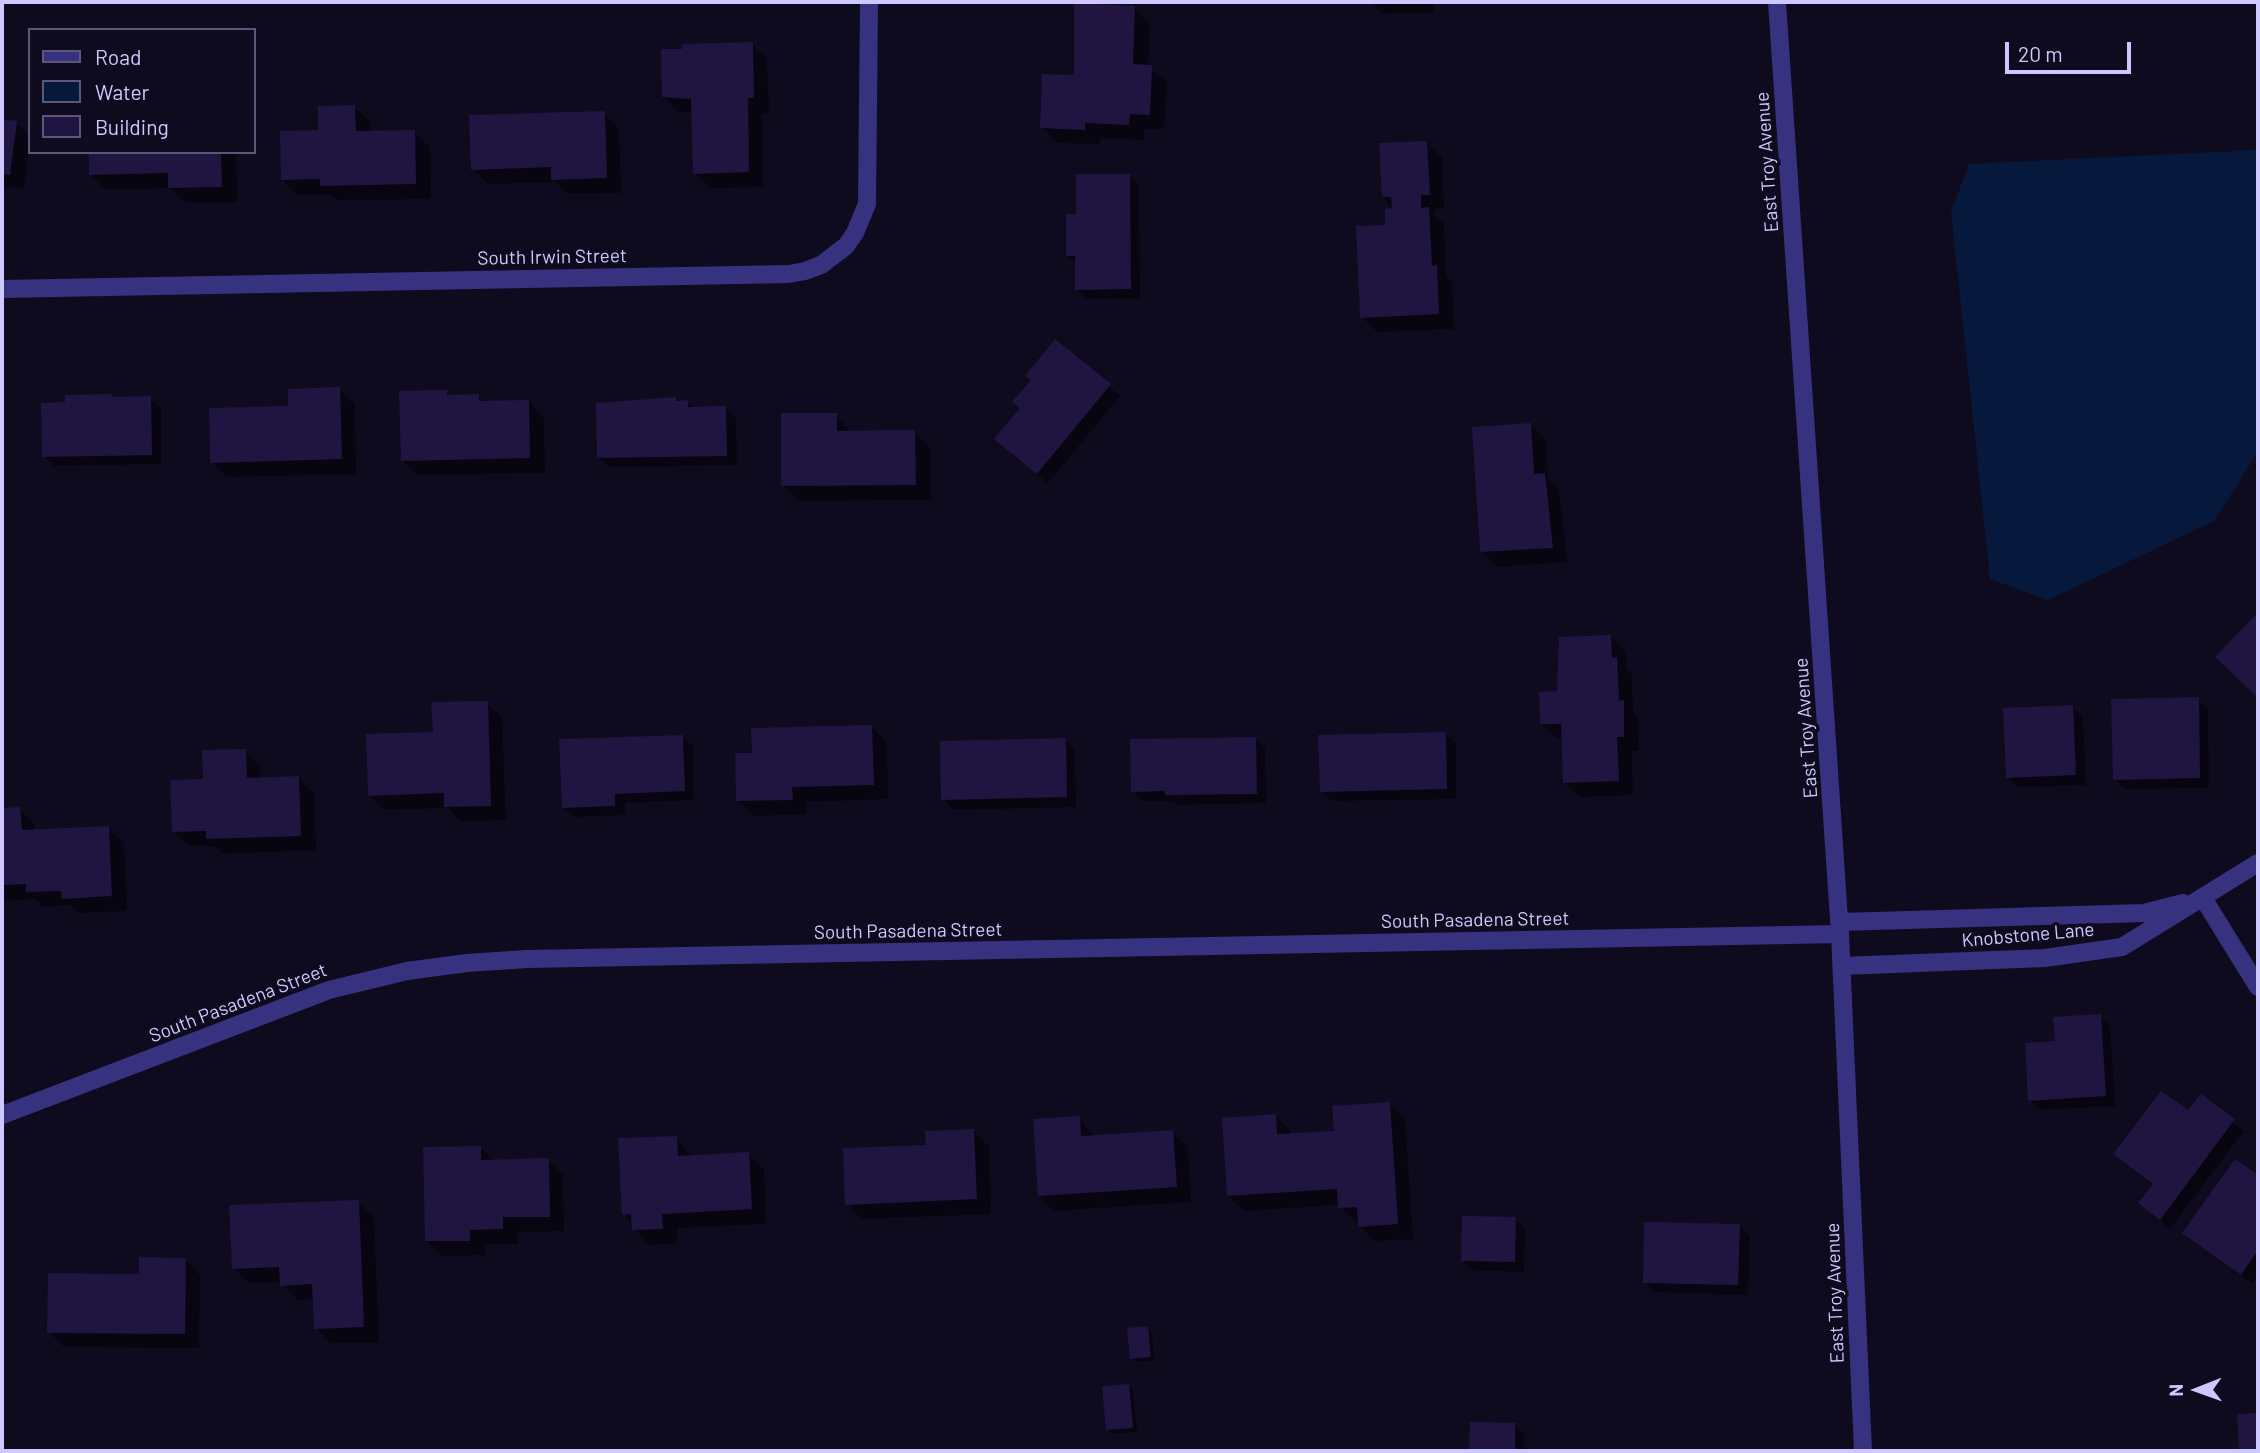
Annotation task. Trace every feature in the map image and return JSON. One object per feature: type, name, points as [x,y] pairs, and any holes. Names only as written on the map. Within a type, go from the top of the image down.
[{"type":"street","name":"South Irwin Street","points":[[2,289],[789,274],[805,271],[821,265],[846,246],[855,233],[867,204],[869,2]]},
{"type":"street","name":"East Troy Avenue","points":[[1777,2],[1840,928],[1863,1451]]},
{"type":"street","name":"Knobstone Lane","points":[[1842,966],[2045,958],[2122,947],[2258,863]]},
{"type":"street","name":"Knobstone Lane","points":[[1840,928],[2144,913],[2203,898]]},
{"type":"street","points":[[2203,898],[2258,987]]},
{"type":"street","name":"South Pasadena Street","points":[[2,1115],[329,990],[408,971],[467,963],[527,959],[1840,928]]},
{"type":"water","points":[[2258,150],[2258,452],[2214,521],[2048,600],[1990,579],[1951,212],[1969,164]]},
{"type":"building","points":[[1074,3],[1135,6],[1133,64],[1152,65],[1150,115],[1130,114],[1129,125],[1085,123],[1085,130],[1040,128],[1042,74],[1074,75]]},
{"type":"building","points":[[753,42],[754,98],[748,98],[749,172],[693,174],[691,99],[662,97],[661,49],[682,49],[682,44]]},
{"type":"building","points":[[355,105],[356,131],[415,130],[416,184],[320,186],[320,179],[281,180],[280,131],[318,130],[318,106]]},
{"type":"building","points":[[605,111],[607,178],[551,180],[551,167],[471,170],[469,115]]},
{"type":"building","points":[[2,119],[17,121],[10,175],[2,174]]},
{"type":"building","points":[[1427,141],[1430,195],[1421,195],[1421,208],[1429,207],[1432,266],[1437,265],[1439,314],[1360,318],[1356,226],[1385,225],[1385,209],[1392,208],[1391,197],[1382,197],[1379,143]]},
{"type":"building","points":[[89,154],[221,154],[222,187],[168,188],[168,173],[89,175]]},
{"type":"building","points":[[1076,174],[1130,174],[1131,289],[1075,290],[1075,256],[1066,256],[1066,214],[1076,214]]},
{"type":"building","points":[[1055,339],[1111,384],[1037,474],[994,439],[1020,408],[1012,402],[1031,380],[1025,376]]},
{"type":"building","points":[[340,387],[342,459],[210,463],[209,408],[288,406],[288,389]]},
{"type":"building","points":[[447,390],[447,395],[479,394],[479,401],[529,400],[530,458],[401,461],[399,391]]},
{"type":"building","points":[[112,394],[112,397],[151,396],[152,455],[42,457],[41,403],[65,402],[65,395]]},
{"type":"building","points":[[676,397],[676,401],[688,400],[688,407],[726,406],[727,456],[597,458],[596,403]]},
{"type":"building","points":[[781,413],[837,413],[837,431],[915,430],[916,485],[781,486]]},
{"type":"building","points":[[1531,423],[1534,474],[1545,473],[1553,548],[1480,552],[1472,427]]},
{"type":"building","points":[[2258,612],[2258,698],[2215,657]]},
{"type":"building","points":[[1611,635],[1612,658],[1617,657],[1619,701],[1624,700],[1624,737],[1617,737],[1619,781],[1563,783],[1561,724],[1540,724],[1539,692],[1557,691],[1559,637]]},
{"type":"building","points":[[2199,697],[2200,778],[2113,780],[2111,699]]},
{"type":"building","points":[[488,701],[491,806],[444,807],[444,793],[368,796],[366,734],[433,732],[431,702]]},
{"type":"building","points":[[2073,705],[2076,775],[2006,778],[2003,708]]},
{"type":"building","points":[[872,725],[874,785],[792,787],[793,800],[736,801],[735,753],[752,753],[751,728]]},
{"type":"building","points":[[1446,732],[1447,789],[1320,792],[1318,735]]},
{"type":"building","points":[[683,735],[685,791],[615,794],[615,806],[562,808],[559,739]]},
{"type":"building","points":[[1256,737],[1257,794],[1165,795],[1165,791],[1131,792],[1130,739]]},
{"type":"building","points":[[1066,738],[1067,797],[941,800],[940,741]]},
{"type":"building","points":[[246,749],[247,778],[299,776],[301,836],[206,839],[206,831],[172,832],[170,780],[203,779],[202,750]]},
{"type":"building","points":[[20,807],[22,830],[109,826],[112,896],[62,899],[61,891],[26,892],[26,884],[2,885],[2,808]]},
{"type":"building","points":[[2101,1014],[2106,1096],[2028,1101],[2025,1043],[2055,1041],[2053,1017]]},
{"type":"building","points":[[2161,1091],[2188,1110],[2201,1094],[2235,1119],[2160,1220],[2138,1203],[2153,1184],[2113,1154]]},
{"type":"building","points":[[1390,1102],[1398,1224],[1358,1227],[1357,1207],[1338,1208],[1337,1189],[1227,1196],[1222,1118],[1276,1114],[1277,1134],[1334,1131],[1332,1106]]},
{"type":"building","points":[[1080,1116],[1081,1136],[1173,1130],[1177,1187],[1038,1196],[1033,1119]]},
{"type":"building","points":[[974,1129],[977,1199],[845,1205],[843,1148],[926,1145],[925,1131]]},
{"type":"building","points":[[677,1136],[678,1156],[749,1152],[752,1209],[662,1214],[663,1229],[632,1230],[631,1214],[622,1215],[618,1138]]},
{"type":"building","points":[[481,1146],[481,1160],[549,1158],[550,1217],[503,1217],[503,1229],[470,1230],[470,1241],[425,1241],[423,1147]]},
{"type":"building","points":[[2235,1159],[2258,1175],[2258,1250],[2241,1275],[2182,1233]]},
{"type":"building","points":[[359,1200],[364,1327],[314,1329],[312,1284],[280,1286],[279,1267],[232,1269],[229,1205]]},
{"type":"building","points":[[1462,1216],[1516,1217],[1515,1262],[1461,1261]]},
{"type":"building","points":[[1644,1222],[1740,1224],[1738,1285],[1643,1283]]},
{"type":"building","points":[[139,1257],[186,1258],[185,1334],[47,1333],[48,1273],[139,1274]]},
{"type":"building","points":[[1148,1326],[1151,1357],[1130,1359],[1127,1328]]},
{"type":"building","points":[[1129,1384],[1133,1428],[1106,1430],[1102,1386]]},
{"type":"building","points":[[2258,1413],[2258,1451],[2239,1451],[2237,1414]]},
{"type":"building","points":[[1470,1422],[1515,1423],[1515,1451],[1469,1451]]}]
